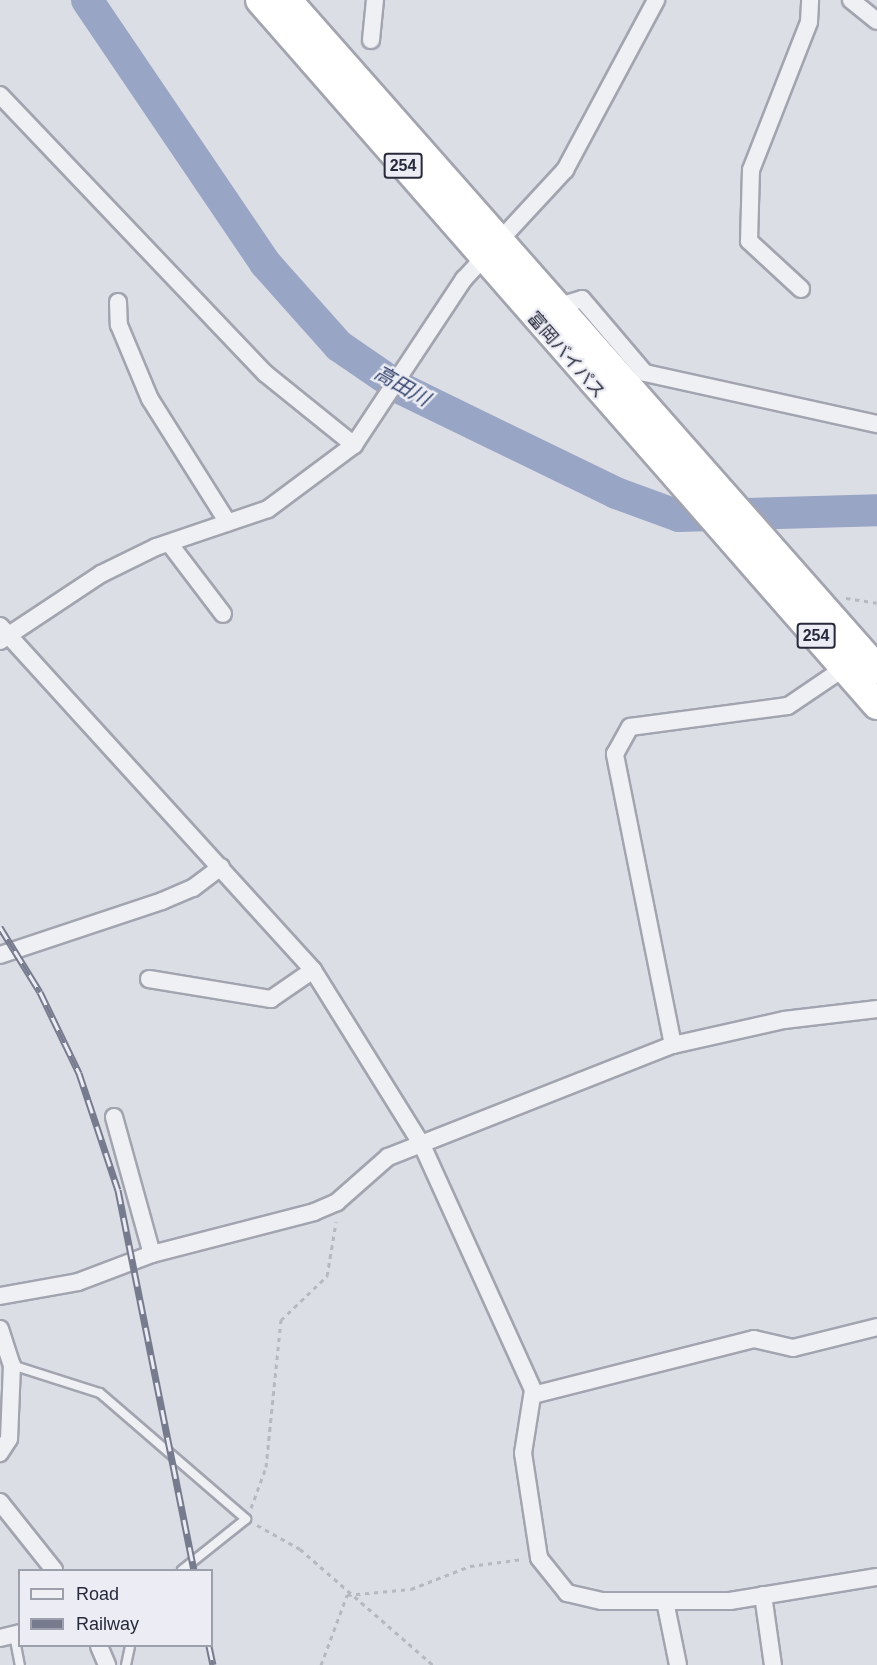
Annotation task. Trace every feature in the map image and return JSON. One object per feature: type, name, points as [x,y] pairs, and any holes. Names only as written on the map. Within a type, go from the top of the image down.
[{"type":"highway","name":"富岡バイパス","points":[[260,0],[796,576],[877,669]]},
{"type":"highway","name":"富岡バイパス","points":[[287,0],[492,251]]},
{"type":"highway","name":"富岡バイパス","points":[[556,320],[755,567],[877,705]]},
{"type":"street","points":[[371,40],[375,0]]},
{"type":"street","points":[[656,0],[565,170],[445,305],[359,439],[268,509],[169,543],[101,574],[2,634],[221,867],[313,970],[422,1145],[524,1363],[533,1395],[523,1453],[538,1558],[567,1593],[602,1602],[665,1601],[763,1595],[877,1577]]},
{"type":"street","points":[[801,289],[748,241],[751,170],[809,22],[810,0]]},
{"type":"street","points":[[851,0],[877,21]]},
{"type":"street","points":[[0,95],[266,374],[359,439]]},
{"type":"street","points":[[556,320],[582,298],[645,373],[877,424]]},
{"type":"street","points":[[118,302],[119,325],[150,399],[228,523]]},
{"type":"street","points":[[169,543],[223,614]]},
{"type":"street","points":[[673,1045],[615,754],[630,728],[788,706],[844,668]]},
{"type":"street","points":[[0,955],[162,901],[194,888],[221,867]]},
{"type":"street","points":[[150,979],[271,999],[313,970]]},
{"type":"street","points":[[0,1296],[78,1282],[152,1254],[258,1230],[337,1202],[388,1157],[673,1045],[784,1020],[877,1009]]},
{"type":"street","points":[[114,1117],[152,1254]]},
{"type":"street","points":[[533,1395],[754,1339],[793,1348],[877,1327]]},
{"type":"street","points":[[0,1453],[9,1439],[12,1365],[1,1334]]},
{"type":"street","points":[[0,1502],[53,1569]]},
{"type":"street","points":[[763,1595],[773,1665]]},
{"type":"street","points":[[665,1601],[678,1665]]},
{"type":"street","points":[[99,1647],[107,1665]]},
{"type":"lane","points":[[12,1365],[109,1399],[246,1519],[183,1569]]},
{"type":"lane","points":[[11,1635],[20,1665]]},
{"type":"lane","points":[[126,1665],[130,1647]]},
{"type":"path","points":[[337,1202],[327,1276],[281,1320],[266,1467],[246,1519],[300,1549],[347,1595],[433,1665]]},
{"type":"path","points":[[347,1595],[411,1589],[470,1566],[538,1558]]},
{"type":"path","points":[[321,1665],[347,1595]]},
{"type":"waterway","name":"高田川","points":[[87,0],[265,263],[339,346],[400,388],[616,493],[679,516],[877,510]]},
{"type":"railway","points":[[0,927],[40,992],[79,1073],[118,1190],[194,1569]]},
{"type":"railway","points":[[209,1647],[213,1665]]}]
